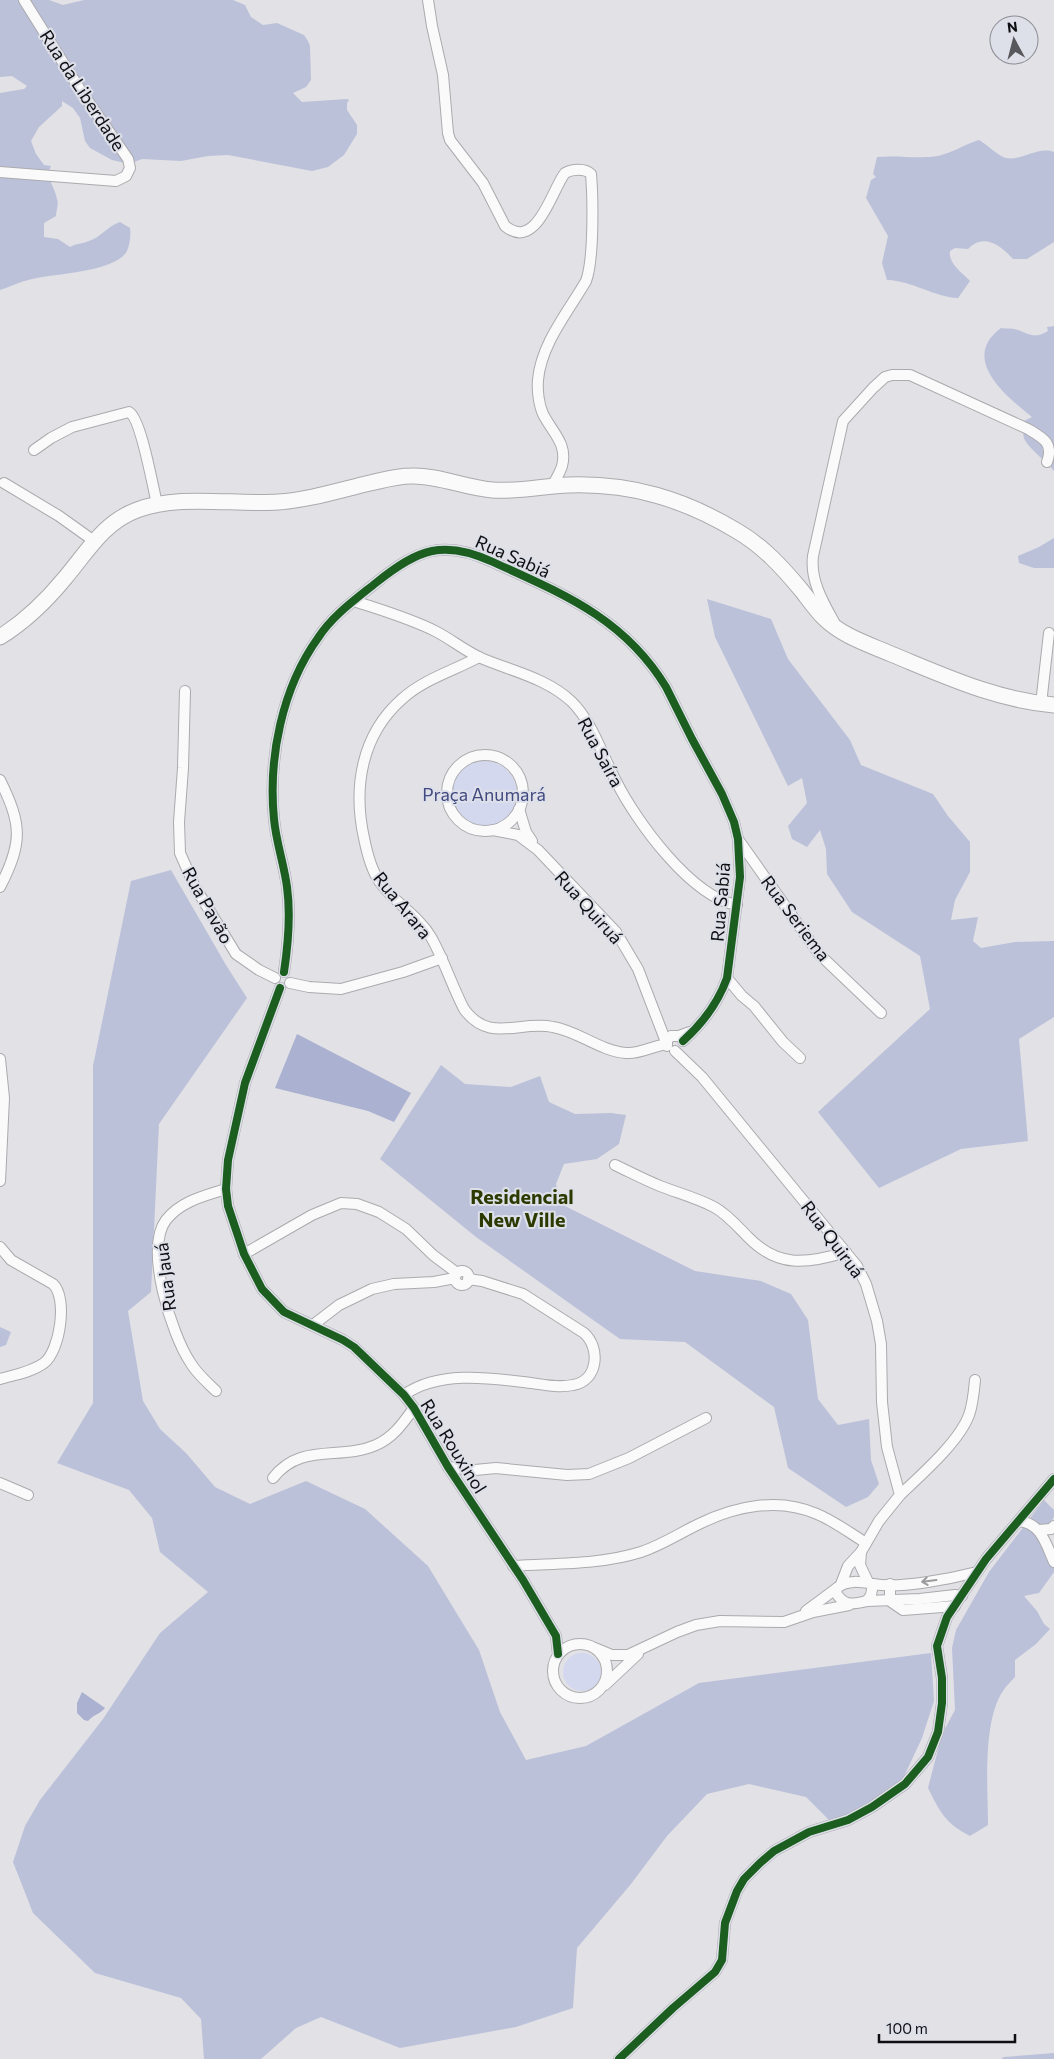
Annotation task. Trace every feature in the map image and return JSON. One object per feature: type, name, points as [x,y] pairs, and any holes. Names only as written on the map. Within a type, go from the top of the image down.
[{"type":"main road","points":[[0,637],[27,618],[64,580],[105,529],[119,518],[136,510],[157,504],[186,502],[277,502],[307,499],[392,478],[413,476],[490,490],[513,491],[552,486],[600,485],[629,488],[670,499],[697,509],[738,531],[760,546],[790,576],[825,619],[853,638],[978,690],[1014,700],[1047,704]]},
{"type":"street","name":"Rua da Liberdade","points":[[0,172],[116,181],[126,176],[130,168],[128,159],[79,88],[24,0]]},
{"type":"street","points":[[428,0],[443,75],[450,140],[483,183],[505,226],[518,231],[533,226],[543,216],[565,174],[579,170],[588,171],[591,174],[589,272],[586,281],[548,344],[540,366],[538,381],[538,393],[543,414],[558,435],[564,458],[562,468],[552,486]]},
{"type":"street","points":[[838,629],[824,605],[814,579],[812,566],[843,421],[880,382],[892,375],[910,375],[1002,416],[1042,438],[1048,444],[1050,454],[1047,462]]},
{"type":"street","points":[[34,450],[56,434],[72,427],[129,412],[134,416],[141,435],[157,504]]},
{"type":"street","points":[[4,483],[59,516],[94,541]]},
{"type":"street","name":"Rua Sabiá","points":[[279,975],[288,921],[287,889],[276,838],[272,782],[276,743],[290,693],[308,652],[330,623],[354,601],[394,569],[420,554],[436,550],[461,550],[474,553],[534,580],[600,617],[623,634],[654,668],[722,794],[734,822],[740,861],[737,905],[727,978],[722,992],[696,1029],[674,1043]]},
{"type":"street","name":"Rua Saíra","points":[[354,601],[423,625],[479,657],[534,678],[571,702],[593,733],[626,800],[657,844],[685,874],[708,892],[725,903],[737,905]]},
{"type":"street","points":[[1047,704],[1049,633]]},
{"type":"street","name":"Rua Arara","points":[[479,657],[423,684],[394,707],[377,730],[366,754],[359,786],[360,820],[372,869],[387,892],[424,928],[442,958],[464,1009],[468,1015],[481,1025],[511,1030],[532,1026],[553,1027],[612,1050],[631,1053],[648,1050],[658,1045],[674,1043]]},
{"type":"street","name":"Rua Pavão","points":[[185,691],[183,768],[178,840],[180,853],[195,887],[236,954],[253,966],[279,975]]},
{"type":"street","points":[[493,830],[510,822],[522,803],[523,790],[519,777],[512,766],[501,759],[488,755],[475,756],[463,762],[454,771],[448,782],[447,795],[450,808],[457,819],[467,827],[480,831],[493,830],[518,835],[538,850]]},
{"type":"street","points":[[0,780],[10,802],[17,827],[14,848],[7,873],[0,887]]},
{"type":"street","points":[[519,809],[526,832],[538,850]]},
{"type":"street","name":"Rua Seriema","points":[[738,839],[819,954],[881,1013]]},
{"type":"street","name":"Rua Quiruá","points":[[538,850],[616,932],[638,969],[658,1022],[694,1069],[856,1266],[866,1284],[877,1321],[881,1344],[882,1402],[887,1447],[900,1495]]},
{"type":"street","points":[[290,983],[328,989],[341,988],[361,984],[442,958]]},
{"type":"street","points":[[279,975],[290,977],[290,983],[286,988],[280,988],[275,983],[279,975]]},
{"type":"street","points":[[727,978],[783,1042],[800,1058]]},
{"type":"street","name":"Rua Rouxinol","points":[[280,988],[243,1091],[228,1160],[226,1189],[230,1215],[244,1254],[262,1289],[284,1312],[328,1332],[354,1347],[404,1395],[414,1408],[460,1486],[523,1580],[556,1636],[570,1646]]},
{"type":"street","points":[[722,992],[742,996]]},
{"type":"street","points":[[0,1059],[4,1098],[0,1146],[0,1181]]},
{"type":"street","points":[[616,1165],[658,1185],[713,1206],[730,1219],[760,1249],[774,1256],[793,1261],[807,1261],[846,1252]]},
{"type":"street","name":"Rua Jauá","points":[[216,1390],[191,1364],[172,1326],[162,1285],[159,1242],[165,1222],[180,1207],[201,1197],[226,1189]]},
{"type":"street","points":[[244,1254],[312,1215],[341,1203],[357,1204],[372,1208],[406,1230],[460,1280]]},
{"type":"street","points":[[0,1247],[11,1260],[53,1284],[58,1289],[60,1298],[60,1318],[57,1339],[52,1354],[39,1366],[0,1379]]},
{"type":"street","points":[[313,1325],[352,1298],[372,1289],[394,1284],[460,1280],[496,1285],[523,1294],[584,1333],[592,1344],[595,1363],[591,1374],[573,1386],[554,1386],[486,1379],[443,1380],[415,1387],[404,1395]]},
{"type":"street","points":[[328,1313],[328,1332]]},
{"type":"street","points":[[849,1605],[842,1602],[838,1596],[839,1586],[848,1566],[863,1547],[879,1521],[900,1495],[933,1464],[962,1428],[970,1411],[975,1380]]},
{"type":"street","points":[[273,1478],[284,1466],[300,1457],[362,1449],[379,1444],[396,1433],[414,1408]]},
{"type":"street","points":[[448,1467],[475,1470],[496,1468],[567,1475],[589,1474],[629,1458],[706,1418]]},
{"type":"street","points":[[460,1486],[475,1470]]},
{"type":"street","points":[[0,1483],[28,1495]]},
{"type":"street","points":[[619,2059],[673,2008],[715,1972],[722,1960],[725,1924],[737,1891],[744,1879],[760,1863],[774,1852],[809,1832],[848,1820],[872,1807],[904,1784],[928,1757],[938,1732],[942,1703],[942,1678],[938,1646],[947,1618],[955,1606],[959,1595],[1052,1483]]},
{"type":"street","points":[[513,1566],[599,1561],[642,1551],[713,1518],[740,1508],[775,1504],[804,1509],[818,1514],[863,1547]]},
{"type":"street","points":[[1026,1512],[1054,1562]]},
{"type":"street","points":[[1019,1521],[1035,1527],[1051,1529],[1054,1526]]},
{"type":"street","points":[[863,1547],[860,1565],[870,1583],[872,1592],[866,1601]]},
{"type":"street","points":[[523,1580],[542,1565]]},
{"type":"street","points":[[797,1618],[839,1586],[870,1583],[890,1584],[955,1578],[977,1572]]},
{"type":"street","points":[[955,1578],[959,1595]]},
{"type":"street","points":[[890,1584],[890,1601]]},
{"type":"street","points":[[644,1648],[596,1694],[580,1699],[571,1697],[563,1693],[554,1679],[554,1662],[558,1654],[570,1646],[580,1644],[606,1653],[620,1656],[628,1655],[677,1632],[710,1622],[740,1620],[768,1623],[784,1622],[820,1610],[866,1601],[890,1601],[959,1595]]},
{"type":"street","points":[[890,1601],[903,1610],[955,1606]]},
{"type":"street","name":"Rua Rouxinol","points":[[556,1636],[558,1654]]},
{"type":"street","points":[[595,1648],[606,1662],[608,1671],[602,1688]]},
{"type":"green space","name":"Praça Anumará","points":[[484,761],[496,764],[507,771],[514,782],[517,794],[514,806],[507,817],[496,824],[484,827],[472,824],[461,817],[454,806],[451,794],[454,782],[461,771],[472,764]]},
{"type":"green space","points":[[582,1653],[595,1659],[601,1672],[595,1685],[582,1691],[569,1685],[563,1672],[569,1659]]},
{"type":"shaded area","points":[[0,0],[49,0],[63,5],[84,0],[233,0],[245,5],[251,17],[263,25],[277,23],[304,35],[310,46],[311,80],[306,87],[293,93],[302,102],[349,100],[347,110],[357,125],[357,134],[344,155],[328,167],[312,171],[228,155],[208,156],[181,161],[142,159],[129,164],[112,160],[90,148],[85,141],[80,118],[73,108],[62,101],[62,106],[39,127],[31,141],[36,154],[44,165],[51,166],[49,175],[58,201],[56,216],[44,223],[44,237],[58,239],[70,247],[97,237],[120,222],[130,228],[128,248],[121,258],[112,263],[72,273],[32,279],[0,290],[0,93],[24,89],[27,86],[12,76],[0,77]]},
{"type":"shaded area","points":[[979,140],[1006,158],[1042,151],[1054,152],[1054,242],[1027,259],[1013,259],[997,245],[986,241],[974,244],[968,249],[955,248],[950,251],[951,260],[970,281],[958,298],[940,295],[906,283],[887,280],[882,263],[888,236],[866,198],[871,180],[876,177],[873,174],[877,157],[938,156]]},
{"type":"shaded area","points":[[1054,326],[1054,471],[1026,442],[1022,422],[1032,417],[1011,399],[991,377],[986,365],[985,352],[989,340],[1001,328],[1038,335],[1048,331],[1047,327]]},
{"type":"shaded area","points":[[1054,538],[1054,568],[1034,568],[1019,563],[1018,556]]},
{"type":"shaded area","points":[[707,599],[771,619],[788,659],[850,740],[861,765],[933,794],[948,816],[970,842],[970,872],[955,900],[951,920],[978,917],[973,941],[981,948],[1015,942],[1054,941],[1054,1017],[1019,1039],[1028,1141],[961,1149],[879,1188],[818,1112],[930,1009],[920,956],[852,912],[827,874],[826,849],[820,830],[807,847],[792,839],[788,826],[807,803],[802,778],[788,786],[715,637]]},
{"type":"shaded area","points":[[171,870],[247,998],[159,1124],[151,1292],[128,1311],[143,1401],[160,1429],[186,1453],[215,1487],[250,1504],[306,1481],[365,1509],[428,1566],[479,1650],[500,1712],[526,1760],[586,1746],[699,1683],[931,1653],[934,1701],[922,1738],[900,1785],[878,1805],[830,1821],[806,1797],[749,1784],[707,1794],[667,1836],[631,1884],[577,1948],[573,2008],[516,2027],[400,2048],[321,2017],[296,2028],[261,2059],[204,2059],[201,2019],[181,1998],[95,1973],[33,1913],[13,1862],[25,1826],[40,1800],[103,1719],[160,1633],[208,1592],[160,1552],[152,1518],[129,1490],[57,1463],[93,1403],[93,1066],[131,881]]},
{"type":"shaded area","points":[[297,1034],[411,1093],[394,1122],[368,1111],[275,1088]]},
{"type":"shaded area","points":[[441,1065],[465,1084],[511,1087],[540,1076],[549,1102],[575,1114],[611,1113],[626,1115],[619,1144],[597,1159],[564,1164],[556,1184],[561,1204],[695,1271],[761,1281],[791,1294],[808,1320],[818,1399],[838,1425],[869,1419],[871,1460],[879,1484],[868,1497],[846,1507],[788,1468],[774,1407],[685,1342],[620,1339],[476,1237],[380,1159]]},
{"type":"shaded area","points":[[0,1327],[11,1332],[6,1345],[0,1347]]},
{"type":"shaded area","points":[[1044,1500],[1054,1510],[1054,1517],[1039,1542],[1051,1553],[1054,1550],[1054,1572],[1039,1593],[1024,1596],[1037,1611],[1044,1624],[1050,1629],[1036,1644],[1015,1660],[1015,1677],[1004,1689],[996,1704],[989,1738],[987,1775],[988,1825],[970,1836],[944,1816],[928,1788],[942,1734],[955,1710],[952,1648],[956,1630],[989,1572]]},
{"type":"shaded area","points":[[82,1692],[105,1708],[88,1721],[84,1720],[77,1713],[77,1703]]},
{"type":"shaded area","points":[[1054,2053],[1054,2059],[1001,2059],[1004,2057]]},
{"type":"cycle path","points":[[284,972],[288,941],[289,908],[286,878],[276,836],[273,772],[280,724],[295,679],[324,630],[345,608],[377,582],[419,555],[432,551],[460,551],[493,562],[567,597],[611,626],[631,643],[649,663],[666,687],[722,794],[734,822],[738,839],[740,877],[727,978],[709,1012],[683,1041]]},
{"type":"cycle path","points":[[280,988],[245,1083],[228,1160],[226,1189],[228,1206],[244,1254],[262,1289],[284,1312],[354,1347],[404,1395],[414,1408],[448,1467],[523,1580],[556,1636],[558,1654]]},
{"type":"cycle path","points":[[619,2059],[673,2008],[715,1972],[722,1960],[725,1923],[737,1891],[744,1879],[760,1863],[774,1851],[809,1832],[848,1820],[872,1807],[905,1784],[928,1757],[938,1732],[942,1703],[942,1678],[937,1646],[947,1617],[986,1559],[1054,1479]]},
{"type":"district","name":"Residencial New Ville","points":[[522,1208]]}]
